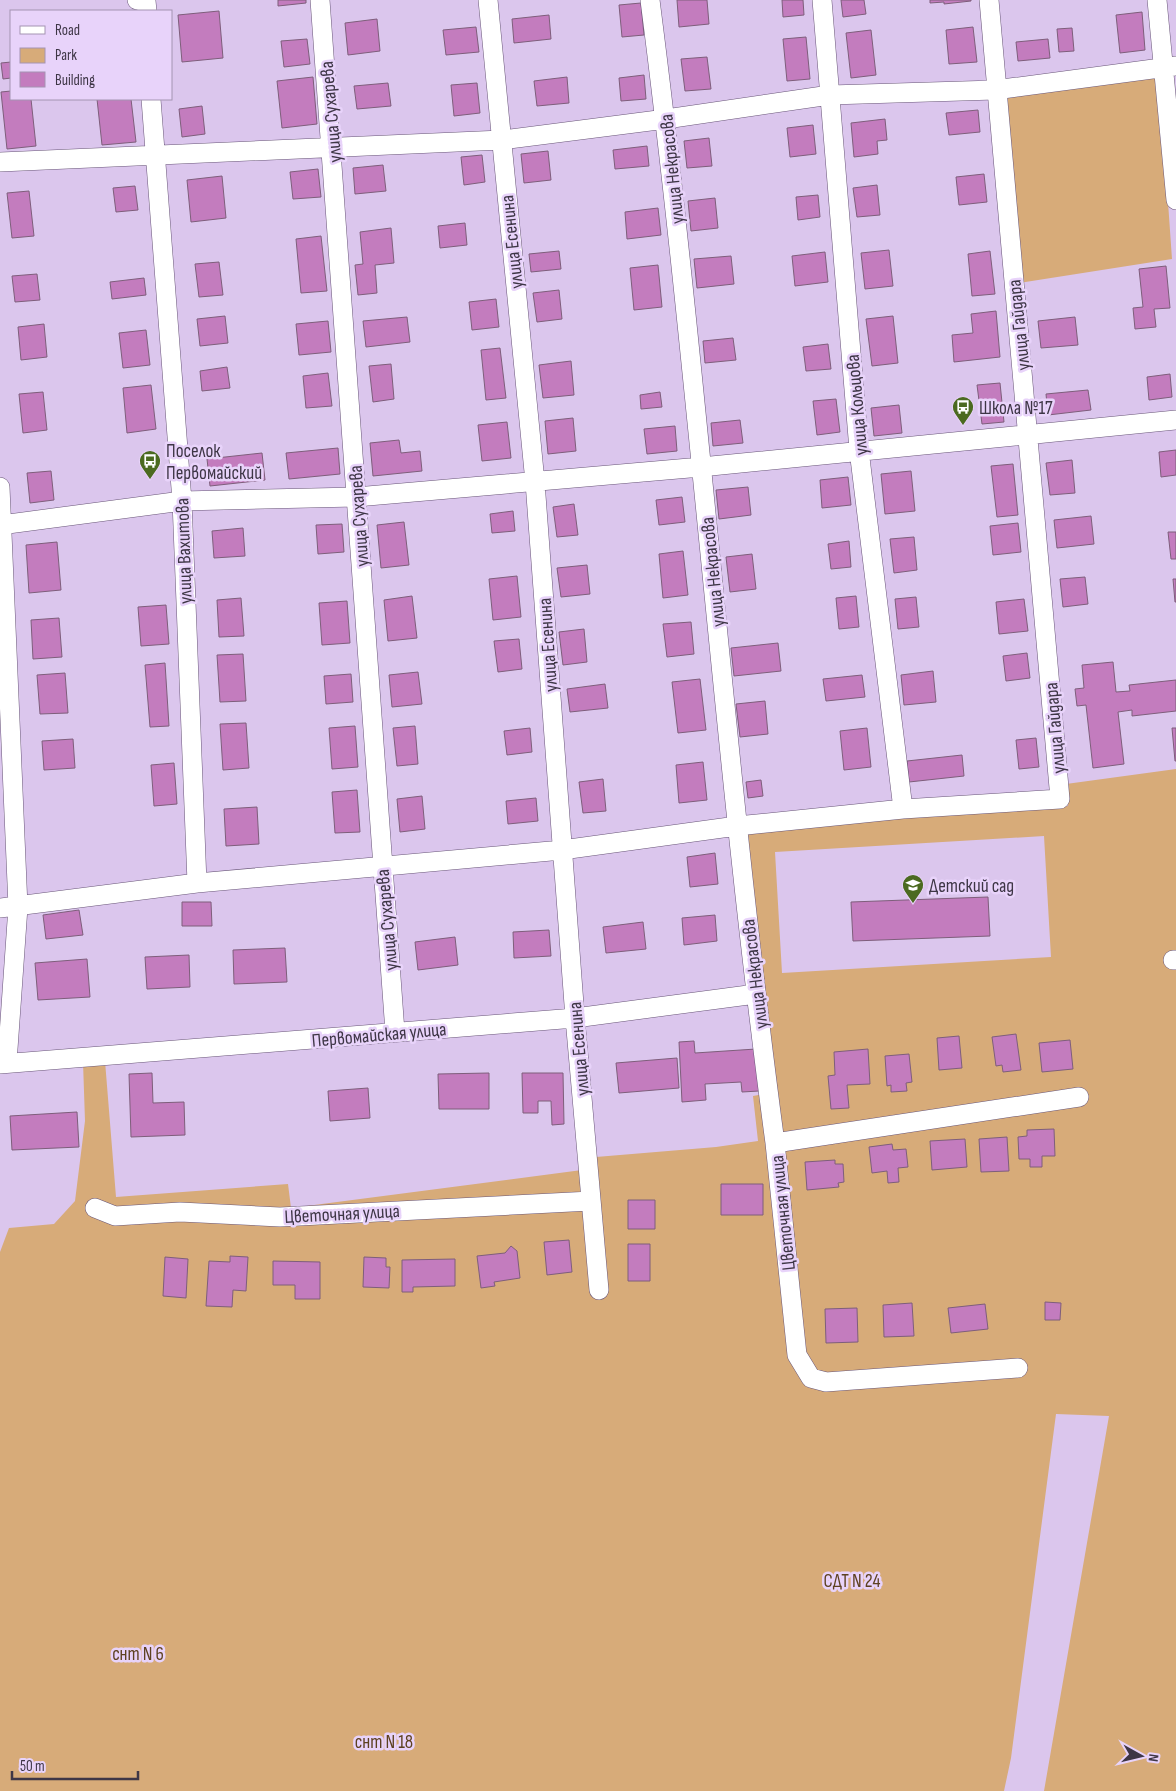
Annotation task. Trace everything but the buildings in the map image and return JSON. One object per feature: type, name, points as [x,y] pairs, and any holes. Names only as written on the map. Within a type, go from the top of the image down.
[{"type":"street","points":[[137,0],[146,1],[147,10]]},
{"type":"street","name":"улица Сухарева","points":[[320,0],[333,146],[356,497],[395,1032]]},
{"type":"street","name":"улица Есенина","points":[[488,0],[535,482],[575,1018],[599,1290]]},
{"type":"street","name":"улица Некрасова","points":[[650,0],[666,119],[737,826],[774,1143]]},
{"type":"street","name":"улица Кольцова","points":[[822,0],[859,450],[903,808]]},
{"type":"street","name":"улица Гайдара","points":[[903,808],[1060,799],[1029,435],[995,90],[989,0]]},
{"type":"street","points":[[1157,0],[1170,67],[1176,200]]},
{"type":"street","points":[[0,162],[502,140],[830,95],[995,90],[1170,67]]},
{"type":"street","name":"улица Вахитова","points":[[151,100],[182,501],[197,883]]},
{"type":"street","points":[[1,525],[182,501],[356,497],[702,467],[1176,420]]},
{"type":"street","points":[[0,487],[9,907],[3,1064]]},
{"type":"street","points":[[9,907],[197,883],[562,850],[737,826],[903,808]]},
{"type":"street","name":"Первомайская улица","points":[[3,1064],[575,1018],[756,994]]},
{"type":"street","name":"Цветочная улица","points":[[1018,1368],[826,1382],[811,1378],[797,1355],[774,1143],[1079,1097]]},
{"type":"street","name":"Цветочная улица","points":[[94,1208],[115,1216],[180,1212],[280,1216],[591,1201]]},
{"type":"green space","points":[[1159,74],[1172,259],[1019,283],[1002,95]]},
{"type":"green space","points":[[1176,769],[1176,1791],[1044,1791],[1109,1416],[1056,1414],[1011,1758],[1004,1791],[0,1791],[0,1252],[9,1228],[54,1224],[75,1201],[85,1121],[83,1062],[105,1061],[116,1197],[288,1184],[291,1208],[582,1170],[596,1157],[716,1147],[758,1141],[753,1096],[764,1094],[736,831],[903,815],[1068,806],[1066,784]],"holes":[[[1044,836],[1051,957],[782,973],[775,852]]]},
{"type":"place","name":"Школа №17","points":[[963,426]]},
{"type":"place","name":"Поселок Первомайский","points":[[150,480]]},
{"type":"place","name":"Детский сад","points":[[913,904]]},
{"type":"park label","name":"СДТ N 24","points":[[852,1580]]},
{"type":"park label","name":"снт N 6","points":[[138,1653]]},
{"type":"park label","name":"снт N 18","points":[[384,1741]]}]
